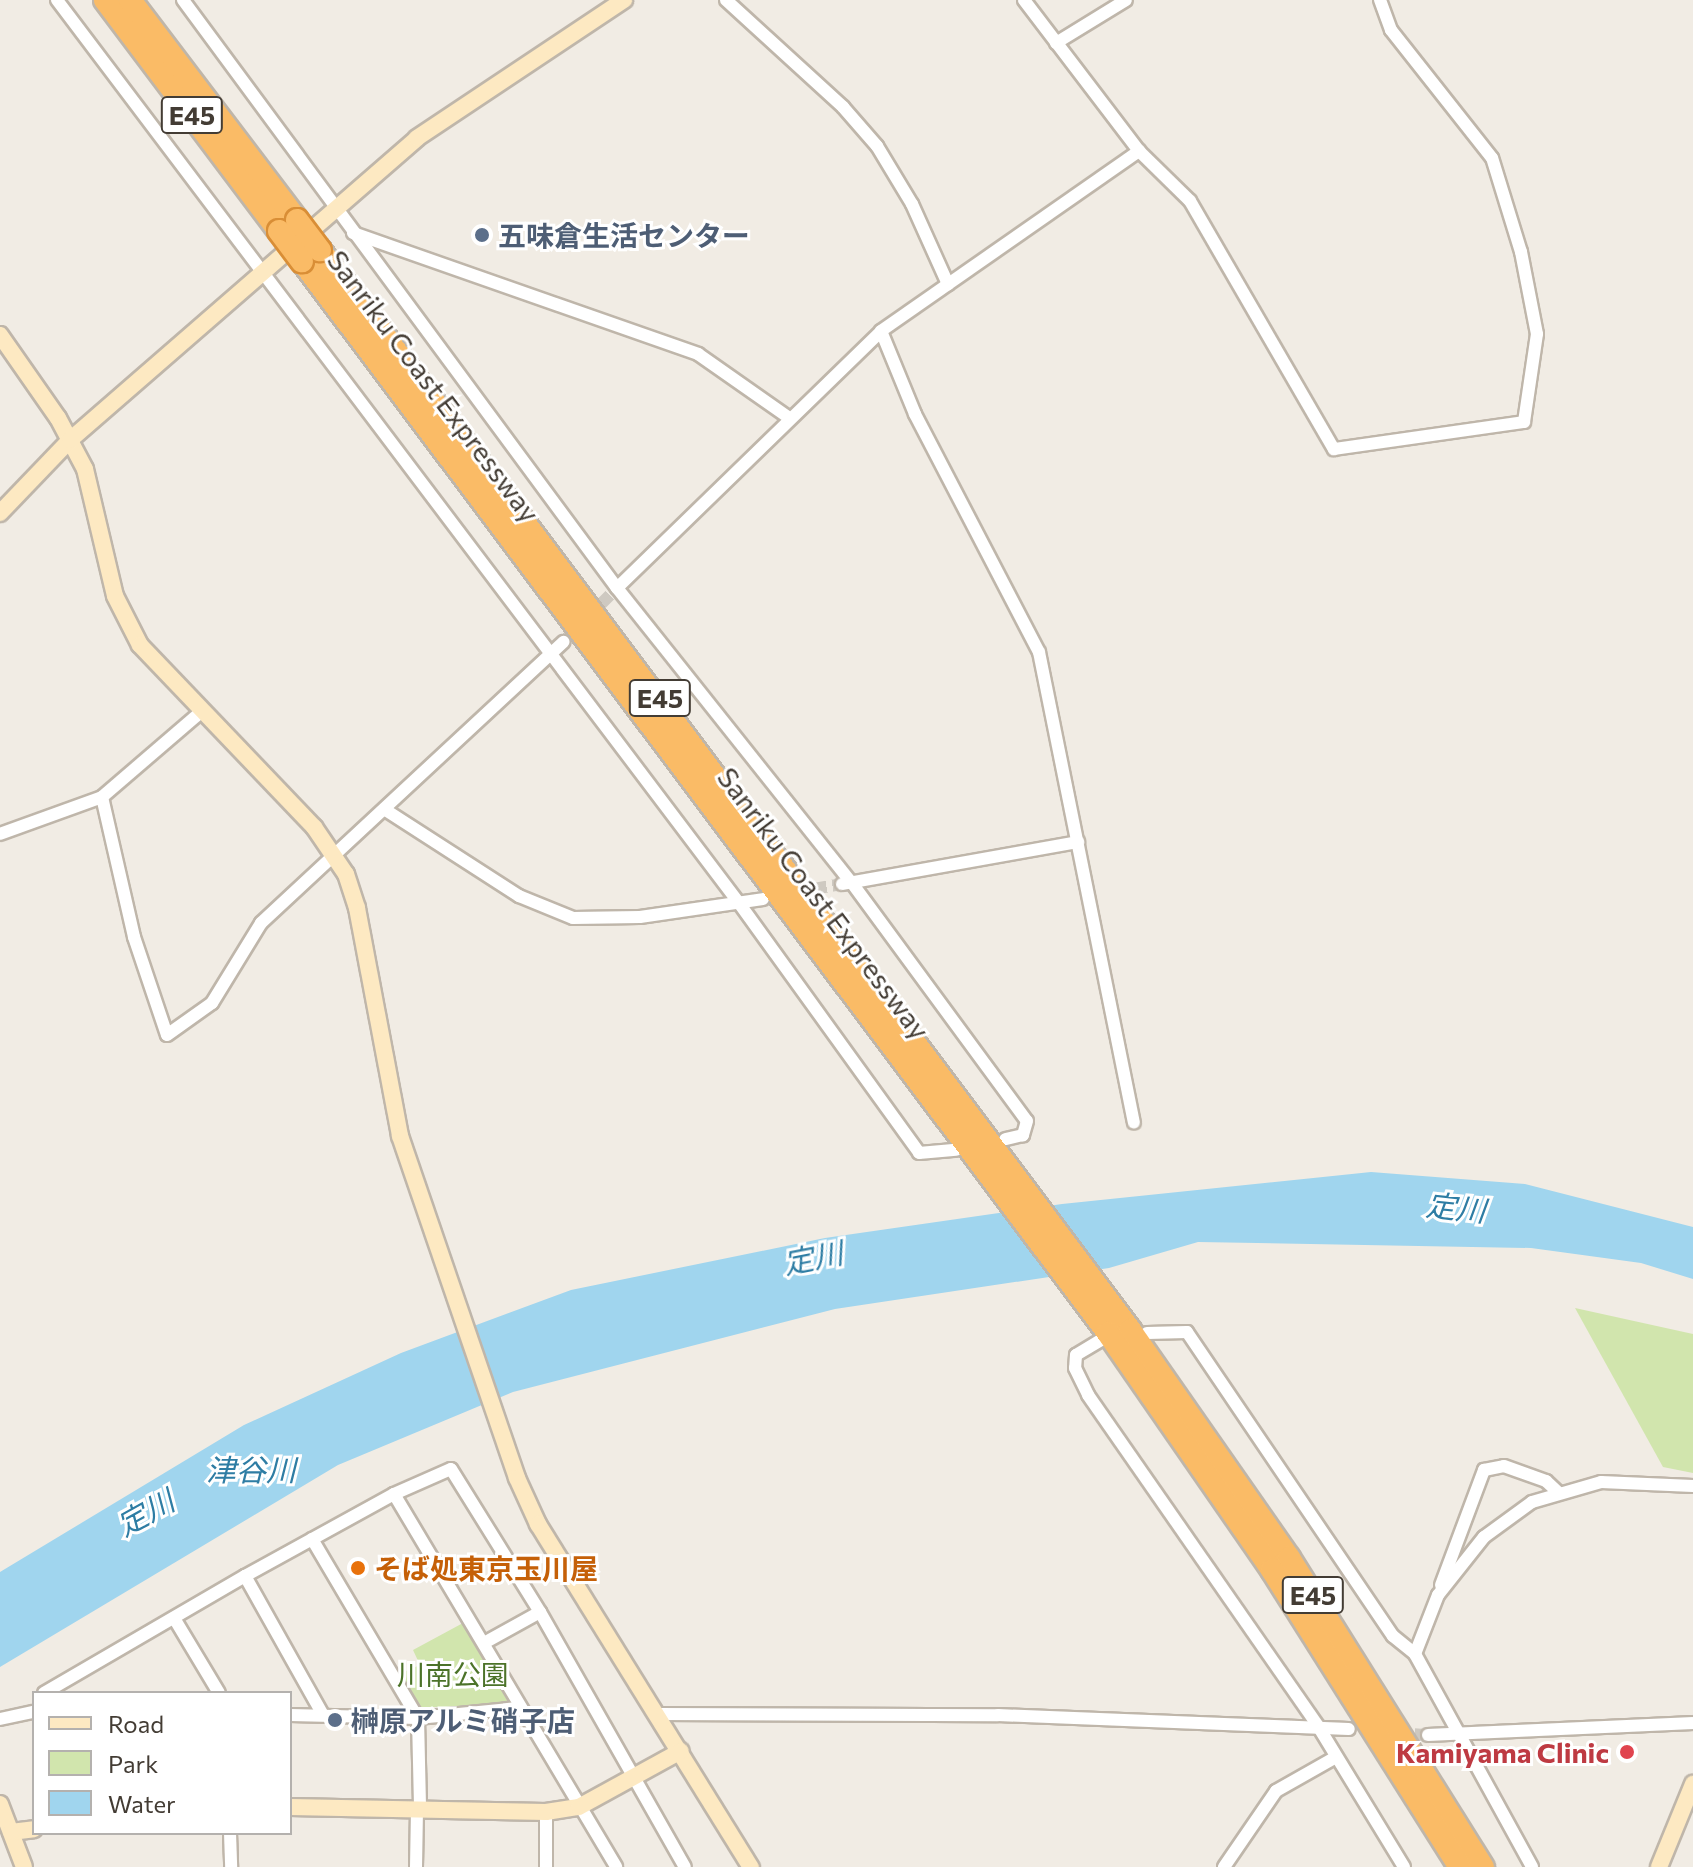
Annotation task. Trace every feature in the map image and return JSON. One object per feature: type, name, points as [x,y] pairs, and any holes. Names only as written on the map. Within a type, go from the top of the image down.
[{"type":"highway","name":"Sanriku Coast Expressway","points":[[105,0],[288,225],[1001,1144],[1460,1867]]},
{"type":"highway","name":"Sanriku Coast Expressway","points":[[130,0],[288,225]]},
{"type":"highway","name":"Sanriku Coast Expressway","points":[[311,255],[965,1152],[1122,1334],[1313,1595],[1483,1867]]},
{"type":"street","points":[[57,0],[739,903],[919,1153],[965,1152]]},
{"type":"street","points":[[183,0],[617,588],[847,883],[1027,1121],[1023,1135],[1001,1144]]},
{"type":"street","points":[[0,513],[70,440],[417,138],[624,0]]},
{"type":"street","points":[[726,0],[843,107],[877,146],[912,204],[948,284]]},
{"type":"street","points":[[1024,0],[1139,151],[1190,201],[1334,449],[1524,422],[1537,334],[1521,252],[1495,167],[1462,116],[1391,30],[1380,0]]},
{"type":"street","points":[[1056,43],[1126,0]]},
{"type":"street","points":[[617,588],[714,499],[788,417],[881,331],[1139,151]]},
{"type":"street","points":[[353,233],[698,354],[788,417]]},
{"type":"street","points":[[881,331],[915,414],[1039,652],[1134,1122]]},
{"type":"street","points":[[0,335],[70,440],[95,495],[122,612],[154,661],[334,853],[357,908],[400,1136],[493,1411],[538,1524],[751,1867]]},
{"type":"street","points":[[102,797],[134,937],[167,1035],[212,1003],[261,923],[563,642]]},
{"type":"street","points":[[0,834],[102,797],[203,710]]},
{"type":"street","points":[[384,809],[519,896],[573,918],[640,917],[763,899]]},
{"type":"street","points":[[847,883],[1078,842]]},
{"type":"street","points":[[1404,1867],[1318,1726],[1088,1395],[1075,1368],[1076,1355],[1122,1334],[1187,1332],[1393,1636],[1415,1654],[1452,1716],[1456,1737],[1532,1867]]},
{"type":"street","points":[[1415,1654],[1484,1470],[1504,1466],[1546,1481],[1558,1492]]},
{"type":"street","points":[[47,1691],[312,1539],[394,1494],[451,1469],[540,1612],[685,1867]]},
{"type":"street","points":[[1438,1595],[1484,1537],[1532,1502],[1601,1482],[1693,1486]]},
{"type":"street","points":[[394,1494],[484,1643],[518,1708],[616,1867]]},
{"type":"street","points":[[312,1539],[418,1718],[416,1867]]},
{"type":"street","points":[[245,1576],[323,1715]]},
{"type":"street","points":[[484,1643],[540,1612]]},
{"type":"street","points":[[174,1618],[218,1691]]},
{"type":"street","points":[[292,1715],[418,1718],[518,1708]]},
{"type":"street","points":[[0,1719],[32,1712]]},
{"type":"street","points":[[658,1714],[998,1715],[1349,1729]]},
{"type":"street","points":[[1428,1735],[1456,1737],[1693,1723]]},
{"type":"street","points":[[292,1807],[546,1812],[579,1807],[681,1751]]},
{"type":"street","points":[[1224,1867],[1276,1791],[1336,1757]]},
{"type":"street","points":[[1659,1867],[1693,1784]]},
{"type":"street","points":[[0,1804],[24,1867]]},
{"type":"street","points":[[546,1812],[546,1867]]},
{"type":"street","points":[[11,1832],[32,1829]]},
{"type":"street","points":[[230,1835],[231,1867]]},
{"type":"green space","points":[[1575,1308],[1693,1334],[1693,1473],[1663,1467]]},
{"type":"green space","name":"川南公園","points":[[463,1623],[511,1707],[418,1707],[399,1674],[420,1665],[413,1650]]},
{"type":"water","points":[[1371,1172],[1525,1184],[1693,1227],[1693,1279],[1641,1263],[1531,1248],[1198,1242],[1109,1268],[835,1309],[513,1392],[338,1465],[0,1667],[0,1572],[244,1425],[401,1353],[571,1290],[825,1238],[1062,1204]]},
{"type":"tunnel","points":[[563,642],[617,588]]},
{"type":"tunnel","points":[[797,892],[842,884]]},
{"type":"tunnel","points":[[1397,1733],[1428,1735]]},
{"type":"place","name":"五味倉生活センター","points":[[482,235]]},
{"type":"place","name":"そば処東京玉川屋","points":[[358,1568]]},
{"type":"place","name":"榊原アルミ硝子店","points":[[335,1720]]},
{"type":"place","name":"Kamiyama Clinic","points":[[1627,1752]]},
{"type":"water label","name":"定川","points":[[1456,1207]]},
{"type":"water label","name":"定川","points":[[813,1257]]},
{"type":"water label","name":"津谷川","points":[[251,1469]]},
{"type":"water label","name":"定川","points":[[145,1512]]}]
